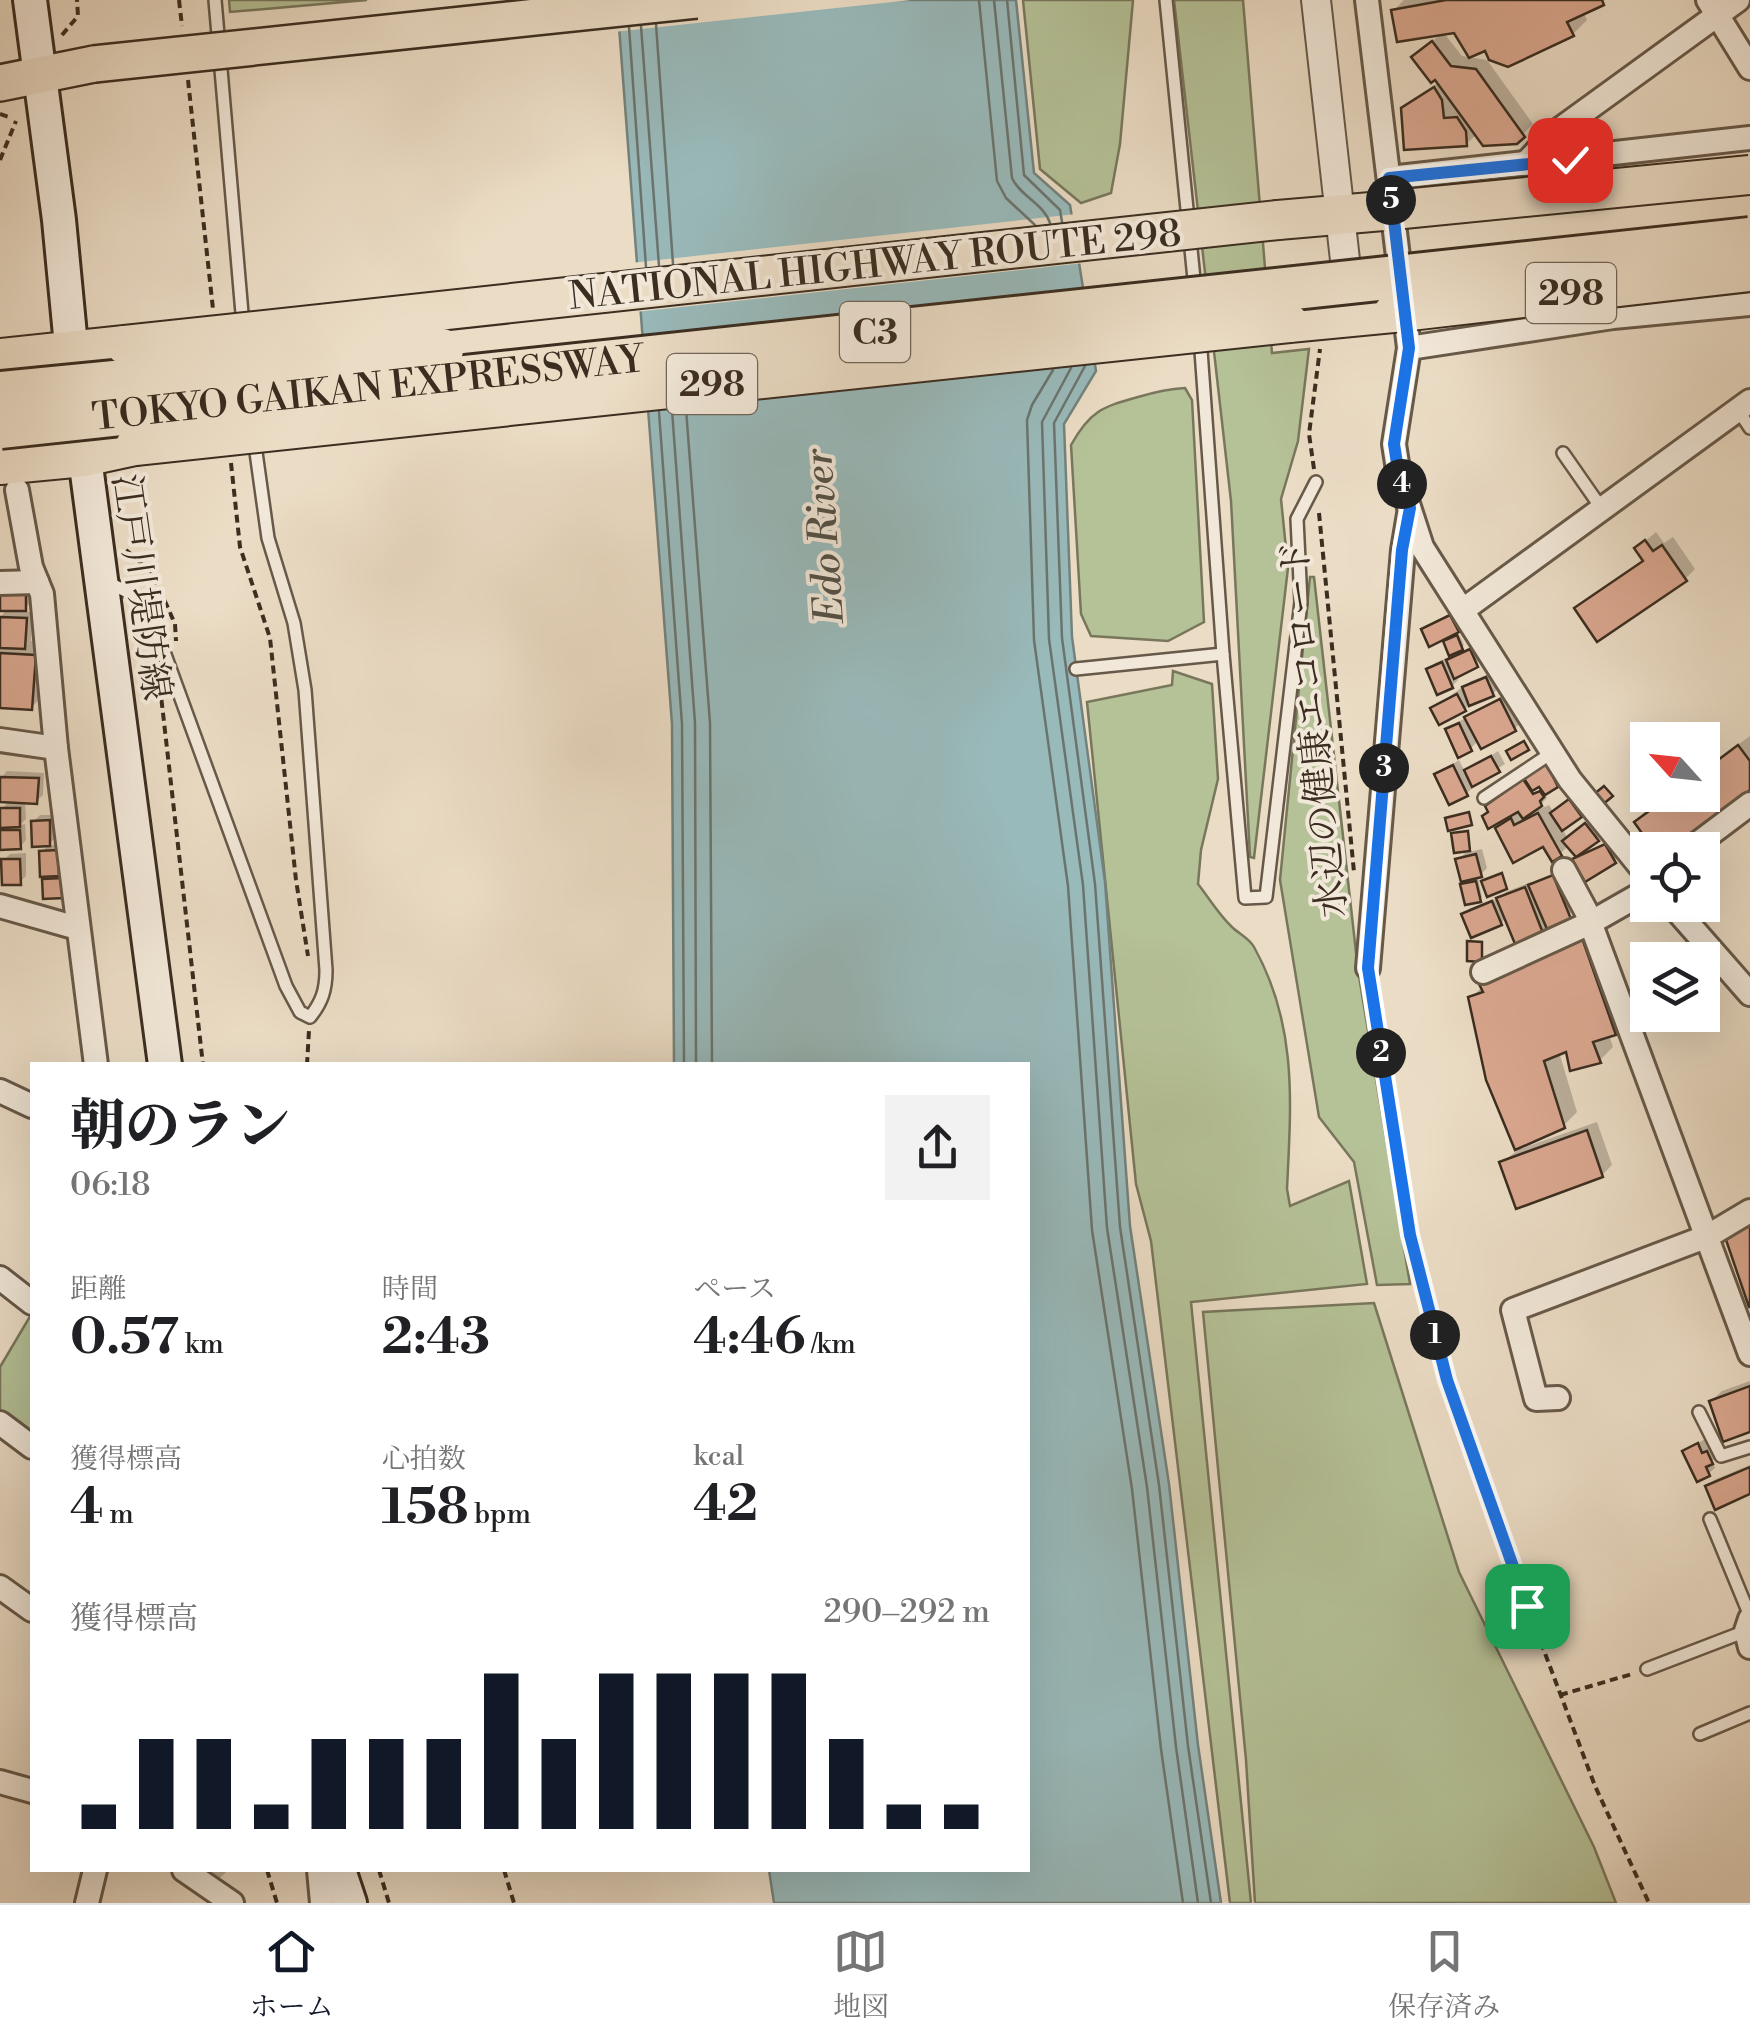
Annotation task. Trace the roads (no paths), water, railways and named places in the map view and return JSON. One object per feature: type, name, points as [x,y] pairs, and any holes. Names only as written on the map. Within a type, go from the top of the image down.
[{"type":"highway","name":"NATIONAL HIGHWAY ROUTE 298","points":[[1,374],[71,350],[1340,214],[1386,194],[1750,176]]},
{"type":"highway","name":"TOKYO GAIKAN EXPRESSWAY","points":[[1,374],[1295,265],[1750,214]]},
{"type":"highway","name":"TOKYO GAIKAN EXPRESSWAY","points":[[6,458],[1750,238]]},
{"type":"highway","name":"298","points":[[6,458],[84,457],[135,446],[1304,333],[1351,317],[1750,272]]},
{"type":"main road","name":"江戸川堤防線","points":[[30,0],[42,75],[84,457],[166,1062]]},
{"type":"main road","points":[[8,105],[42,75],[94,64],[696,0]]},
{"type":"main road","points":[[340,1872],[350,1903]]},
{"type":"street","points":[[1316,0],[1351,317]]},
{"type":"street","points":[[1367,0],[1386,194],[1409,348],[1394,444],[1399,476],[1422,547],[1553,752],[1589,805],[1630,854]]},
{"type":"street","points":[[1524,164],[1552,135],[1713,8],[1738,0]]},
{"type":"street","points":[[1713,8],[1750,68]]},
{"type":"street","points":[[1386,194],[1524,164],[1750,138]]},
{"type":"street","points":[[1409,348],[1566,323],[1750,304]]},
{"type":"street","points":[[1,374],[6,458],[42,594],[56,748],[96,1062]]},
{"type":"street","points":[[1463,610],[1602,509],[1746,413]]},
{"type":"street","points":[[1368,968],[1402,550],[1410,508]]},
{"type":"street","points":[[0,583],[38,582]]},
{"type":"street","points":[[0,740],[56,748]]},
{"type":"street","points":[[1713,832],[1750,804]]},
{"type":"street","points":[[1564,870],[1590,923],[1750,1354]]},
{"type":"street","points":[[1482,972],[1590,923],[1630,900]]},
{"type":"street","points":[[0,906],[70,926],[78,924]]},
{"type":"street","points":[[1687,922],[1750,994]]},
{"type":"street","points":[[0,1091],[30,1105]]},
{"type":"street","points":[[1558,1398],[1536,1399],[1513,1310],[1708,1236],[1750,1210]]},
{"type":"street","points":[[0,1278],[30,1300]]},
{"type":"street","points":[[0,1423],[30,1446]]},
{"type":"street","points":[[0,1587],[30,1609]]},
{"type":"street","points":[[0,1782],[30,1790]]},
{"type":"street","points":[[87,1903],[94,1872]]},
{"type":"street","points":[[186,1872],[218,1899]]},
{"type":"street","points":[[318,1872],[322,1903]]},
{"type":"lane","points":[[216,0],[244,339]]},
{"type":"lane","points":[[1166,0],[1197,303]]},
{"type":"lane","points":[[1199,322],[1222,654],[1245,898],[1266,897],[1301,602],[1297,519],[1316,482]]},
{"type":"lane","points":[[100,579],[138,596],[148,608],[286,986],[300,1012],[310,1018],[321,1004],[326,970],[305,690],[294,623],[268,538],[260,495],[246,359]]},
{"type":"lane","points":[[1564,453],[1602,509]]},
{"type":"lane","points":[[1076,670],[1222,654]]},
{"type":"lane","points":[[1484,798],[1553,752]]},
{"type":"lane","points":[[1699,1412],[1721,1456],[1750,1447]]},
{"type":"lane","points":[[1647,1669],[1749,1628],[1710,1520]]},
{"type":"lane","points":[[1700,1734],[1750,1713]]},
{"type":"water","name":"Edo River","points":[[617,0],[1016,0],[1034,173],[1070,205],[1096,371],[1064,424],[1072,637],[1105,882],[1130,1226],[1169,1484],[1198,1745],[1221,1903],[774,1903],[769,1872],[1030,1872],[1030,1062],[674,1062],[672,724]]}]
